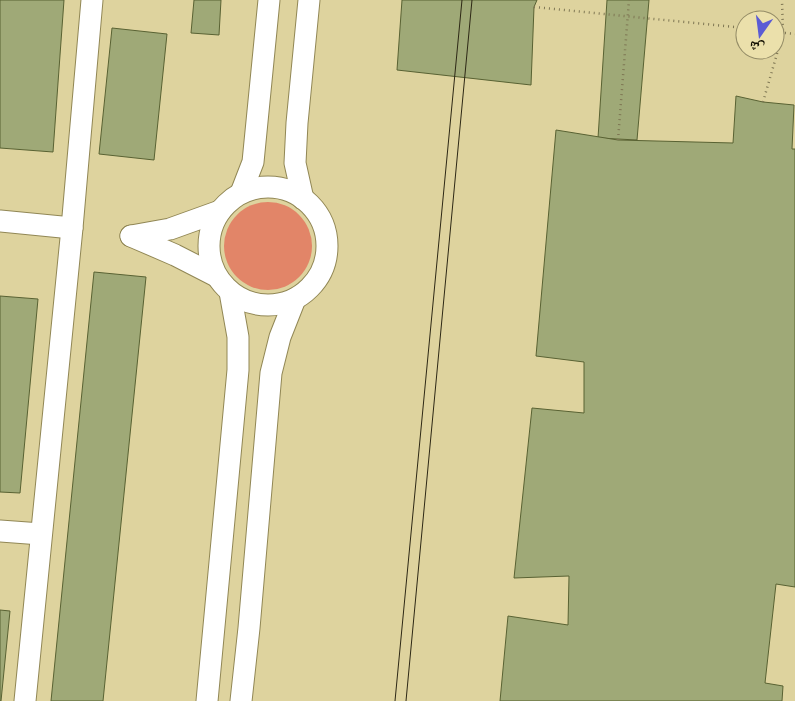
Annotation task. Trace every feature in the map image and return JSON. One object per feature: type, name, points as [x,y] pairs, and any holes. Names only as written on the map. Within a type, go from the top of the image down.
[{"type":"street","points":[[25,701],[72,228],[92,0]]},
{"type":"street","points":[[241,193],[253,162],[269,0]]},
{"type":"street","points":[[303,198],[295,163],[309,0]]},
{"type":"street","points":[[273,187],[289,191],[303,198],[320,218],[328,243],[326,260],[320,276],[309,290],[295,299],[279,305],[261,305],[245,301],[230,292],[216,276],[210,260],[208,243],[212,226],[220,211],[241,193],[256,188],[273,187]]},
{"type":"street","points":[[216,276],[132,236],[170,229],[220,211]]},
{"type":"street","points":[[0,221],[72,228]]},
{"type":"street","points":[[207,701],[238,370],[238,337],[230,292]]},
{"type":"street","points":[[241,701],[271,373],[280,337],[295,299]]},
{"type":"street","points":[[0,531],[41,534]]},
{"type":"path","points":[[618,140],[629,0]]},
{"type":"path","points":[[534,7],[735,27]]},
{"type":"path","points":[[763,102],[775,60]]},
{"type":"shaded area","points":[[268,202],[285,205],[293,209],[305,221],[309,229],[312,246],[309,263],[305,271],[293,283],[285,287],[268,290],[251,287],[243,283],[231,271],[227,263],[224,246],[227,229],[231,221],[243,209],[251,205]]},
{"type":"building","points":[[0,0],[64,0],[53,152],[0,148]]},
{"type":"building","points":[[194,0],[221,0],[219,35],[191,33]]},
{"type":"building","points":[[402,0],[537,0],[534,7],[531,85],[397,70]]},
{"type":"building","points":[[607,0],[649,0],[637,140],[598,138]]},
{"type":"building","points":[[112,28],[167,34],[154,160],[99,154]]},
{"type":"building","points":[[736,96],[763,102],[794,105],[792,149],[795,149],[795,587],[776,584],[765,683],[783,686],[782,701],[500,701],[508,616],[568,625],[569,576],[514,578],[532,408],[584,413],[584,362],[536,356],[556,130],[618,140],[733,143]]},
{"type":"building","points":[[94,272],[146,277],[103,701],[51,701]]},
{"type":"building","points":[[0,296],[38,299],[20,493],[0,492]]},
{"type":"building","points":[[0,610],[10,611],[1,701],[0,701]]},
{"type":"tram line","points":[[395,701],[462,0]]},
{"type":"tram line","points":[[406,701],[472,0]]}]
